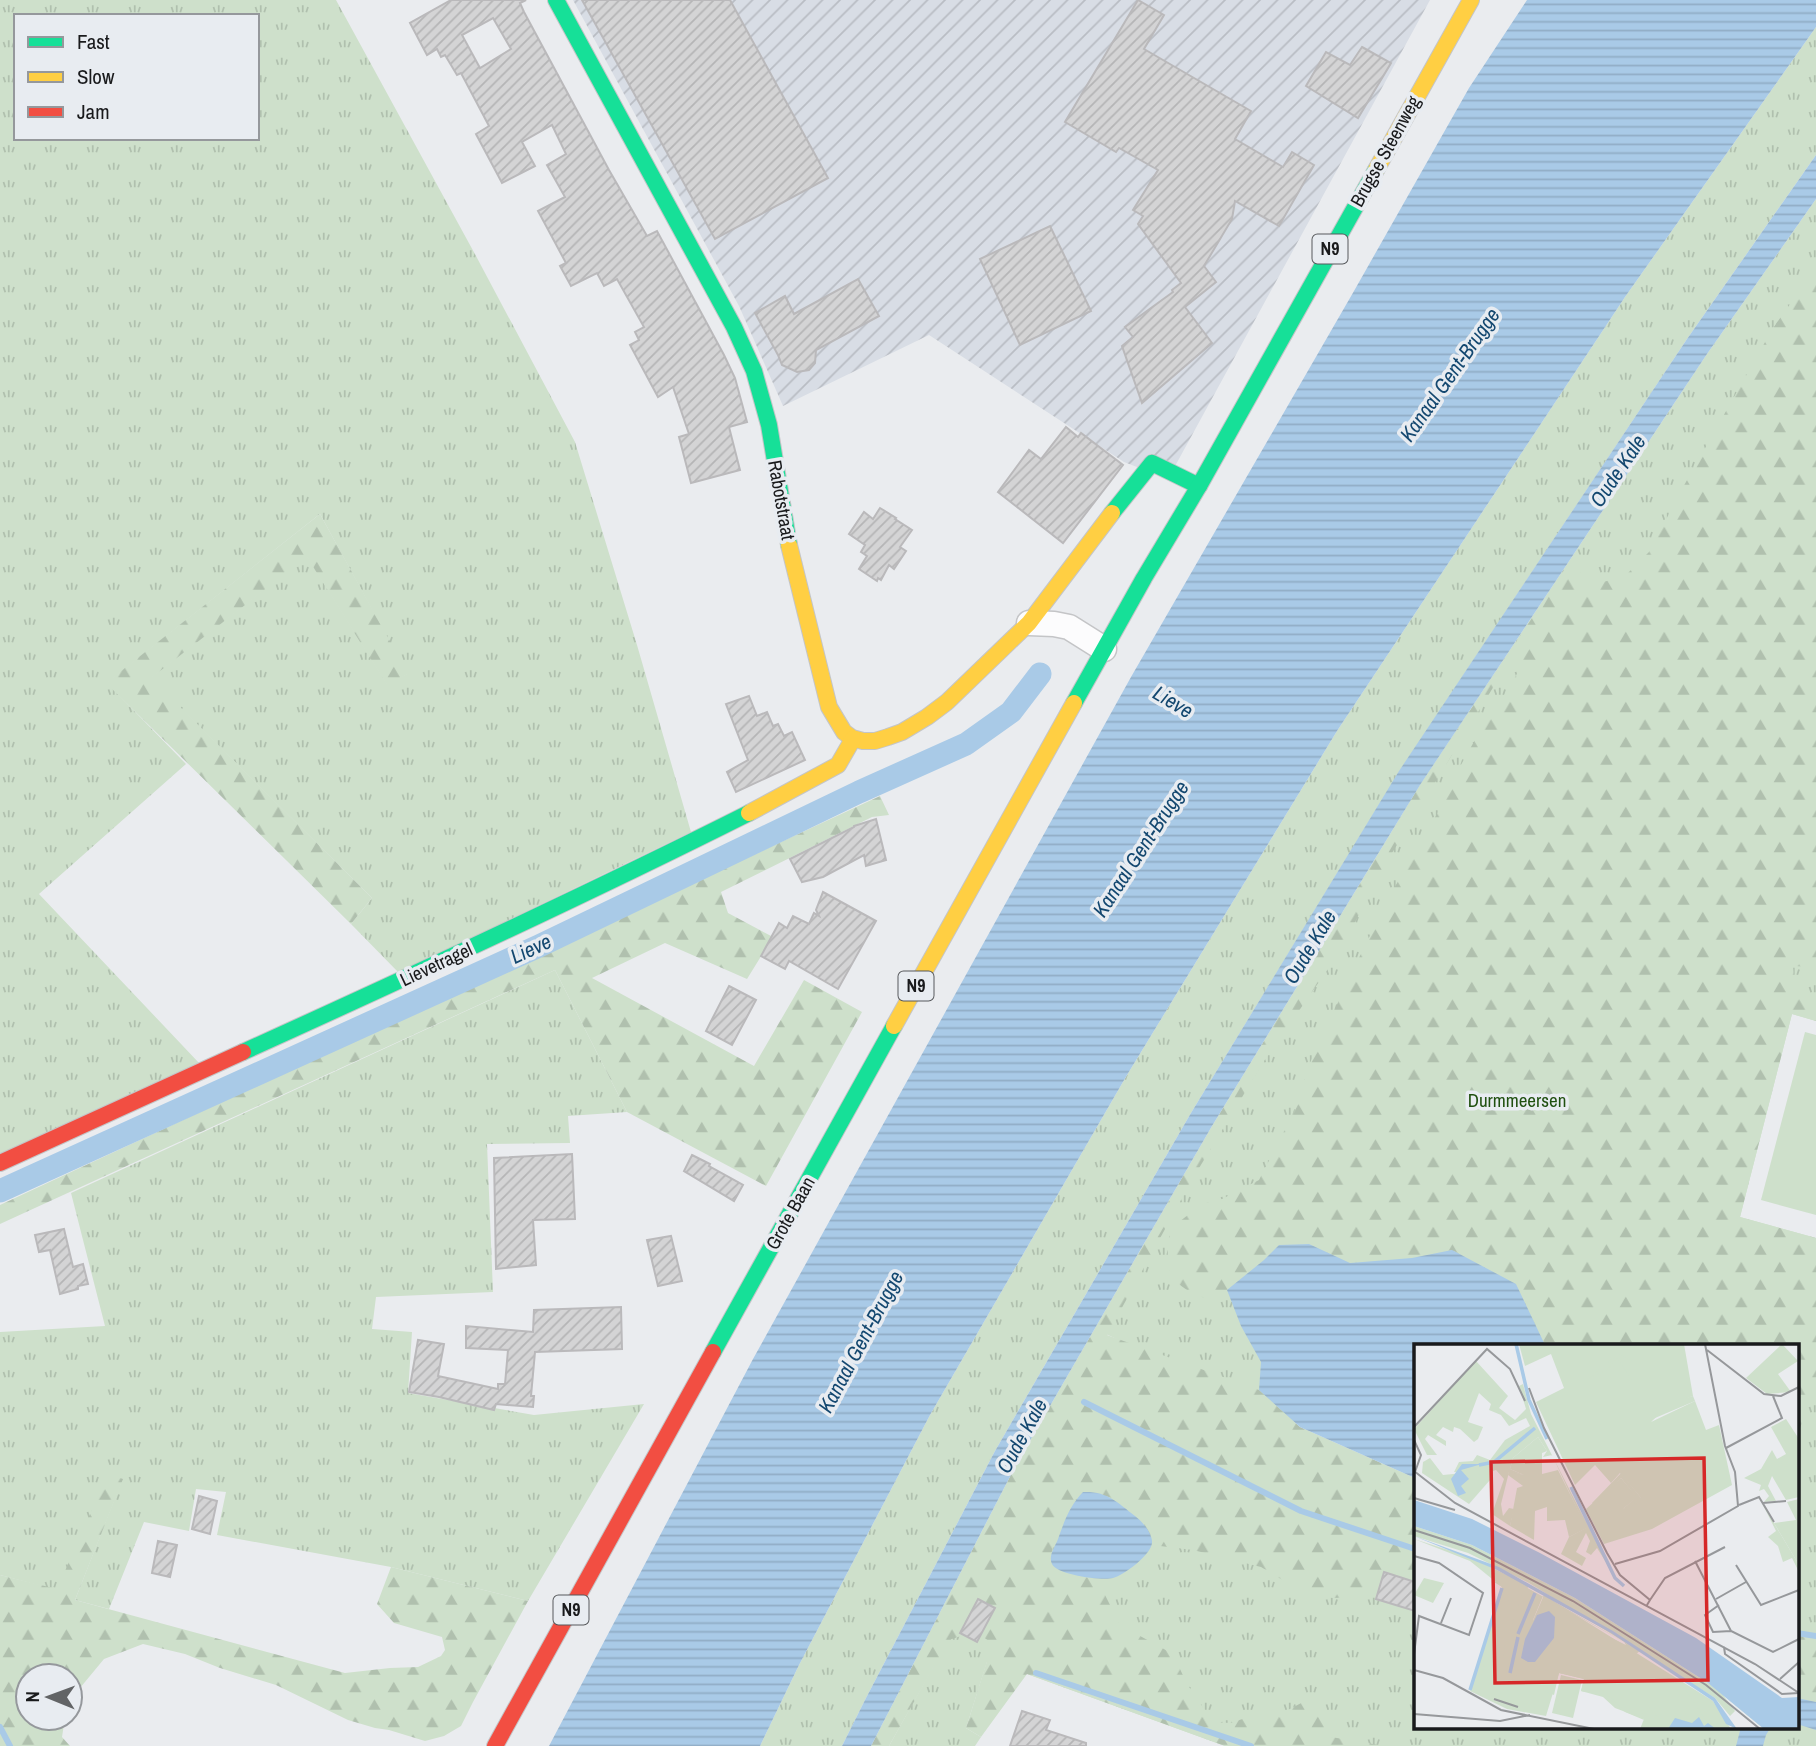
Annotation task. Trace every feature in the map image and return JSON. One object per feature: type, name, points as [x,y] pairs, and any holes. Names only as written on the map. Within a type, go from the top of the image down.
[{"type":"street","name":"Rabotstraat","points":[[555,0],[734,327],[754,370],[769,425],[786,533],[829,707],[837,724],[853,739]]},
{"type":"street","name":"Brugse Steenweg","points":[[1087,681],[1471,0]]},
{"type":"street","points":[[853,739],[881,740],[895,735],[947,702],[1030,623],[1152,463],[1199,486]]},
{"type":"street","points":[[1030,623],[1069,627],[1104,649]]},
{"type":"street","name":"Grote Baan","points":[[495,1746],[1087,681]]},
{"type":"street","name":"Lievetragel","points":[[0,1163],[413,975],[642,867],[838,765],[853,739]]},
{"type":"shaded area","points":[[573,0],[1430,0],[1168,479],[1124,462],[929,335],[783,406],[739,306]]},
{"type":"green space","points":[[0,0],[336,0],[575,442],[691,832],[399,973],[351,924],[372,898],[150,678],[307,556],[387,684],[407,674],[320,514],[107,683],[186,764],[39,894],[200,1064],[0,1157]]},
{"type":"green space","points":[[1816,27],[1816,155],[1687,339],[1399,772],[1191,1113],[995,1451],[842,1746],[760,1746],[799,1665],[930,1415],[1127,1075],[1337,731],[1625,297]]},
{"type":"green space","name":"Durmmeersen","points":[[1816,199],[1816,1021],[1792,1014],[1740,1217],[1816,1238],[1816,1746],[1225,1746],[987,1662],[966,1728],[981,1737],[975,1746],[889,1746],[943,1649],[1017,1463],[1414,1551],[1414,1728],[1798,1728],[1798,1344],[1414,1344],[1414,1478],[1095,1329],[1420,785],[1707,354]]},
{"type":"green space","name":"Durmmeersen","points":[[1816,268],[1816,967],[1793,966],[1795,989],[1810,1000],[1816,1001],[1816,1021],[1792,1014],[1740,1217],[1816,1238],[1816,1381],[1798,1434],[1798,1344],[1545,1344],[1516,1284],[1452,1250],[1413,1258],[1349,1263],[1309,1244],[1279,1245],[1214,1301],[1178,1284],[1170,1271],[1170,1229],[1202,1204],[1222,1199],[1259,1180],[1296,1108],[1309,1065],[1389,897],[1441,807],[1485,722],[1510,687],[1522,664],[1508,663],[1389,858],[1337,956],[1264,1061],[1193,1178],[1107,1335],[1259,1390],[1300,1427],[1414,1478],[1414,1586],[1385,1581],[1370,1585],[1351,1597],[1334,1598],[1312,1594],[1261,1567],[1193,1550],[1152,1545],[1147,1531],[1136,1517],[1123,1504],[1105,1496],[1076,1499],[1050,1556],[1057,1571],[1082,1577],[1110,1579],[1104,1593],[1120,1625],[1173,1654],[1187,1684],[1213,1722],[1230,1723],[1255,1715],[1288,1710],[1305,1701],[1323,1720],[1331,1737],[1385,1746],[1225,1746],[1027,1674],[981,1737],[966,1728],[987,1661],[990,1642],[980,1636],[970,1635],[949,1640],[889,1746],[871,1746],[1017,1463],[1212,1126],[1420,785],[1575,554],[1583,555],[1580,579],[1594,584],[1624,577],[1649,552],[1773,328]]},
{"type":"green space","points":[[320,514],[408,674],[387,685],[307,557],[151,678],[372,898],[351,924],[106,683]]},
{"type":"green space","points":[[880,796],[889,815],[872,817],[721,892],[728,913],[773,937],[747,979],[665,943],[592,978],[754,1066],[804,980],[862,1012],[766,1186],[627,1112],[555,970],[0,1224],[0,1205]]},
{"type":"green space","points":[[555,970],[627,1112],[568,1116],[570,1143],[487,1144],[493,1292],[376,1297],[372,1329],[412,1332],[408,1393],[534,1415],[644,1404],[528,1601],[391,1567],[217,1535],[226,1492],[196,1489],[189,1531],[144,1522],[109,1609],[75,1600],[122,1480],[57,1590],[0,1575],[0,1332],[105,1326],[71,1193]]},
{"type":"green space","points":[[1805,1032],[1816,1035],[1816,1215],[1761,1200]]},
{"type":"green space","points":[[108,1474],[123,1479],[75,1600],[345,1673],[418,1667],[441,1656],[445,1650],[442,1637],[394,1623],[377,1604],[391,1567],[528,1601],[461,1726],[444,1736],[425,1741],[348,1720],[276,1685],[185,1654],[143,1644],[104,1659],[84,1683],[84,1662],[14,1662],[14,1732],[63,1732],[62,1737],[70,1746],[0,1746],[0,1575],[57,1589]]},
{"type":"green space","points":[[1798,1627],[1816,1629],[1816,1702],[1798,1698]]},
{"type":"water","name":"Kanaal Gent-Brugge","points":[[1527,0],[1816,0],[1816,27],[1625,297],[1337,731],[1127,1075],[930,1415],[799,1665],[760,1746],[549,1746],[753,1359],[1131,677],[1469,88]]},
{"type":"water","name":"Oude Kale","points":[[1816,155],[1816,199],[1707,354],[1420,785],[1212,1126],[1017,1463],[871,1746],[842,1746],[995,1451],[1191,1113],[1399,771],[1687,339]]},
{"type":"water","points":[[1309,1244],[1350,1263],[1412,1258],[1452,1250],[1516,1284],[1545,1344],[1414,1344],[1414,1478],[1300,1427],[1259,1390],[1261,1362],[1241,1326],[1227,1290],[1279,1245]]},
{"type":"water","points":[[1083,1492],[1099,1493],[1117,1502],[1141,1521],[1151,1536],[1152,1543],[1142,1559],[1113,1578],[1071,1574],[1052,1564],[1051,1555],[1065,1520],[1074,1502]]},
{"type":"water","points":[[1798,1698],[1816,1702],[1816,1730],[1798,1724]]},
{"type":"water","points":[[1741,1728],[1770,1728],[1763,1746],[1736,1746]]},
{"type":"building","points":[[451,0],[526,0],[520,3],[524,12],[609,170],[647,236],[657,231],[735,378],[747,422],[729,427],[740,470],[691,483],[679,437],[689,434],[673,387],[658,397],[630,345],[639,340],[635,332],[644,327],[617,279],[604,286],[597,273],[571,286],[560,266],[566,263],[538,211],[565,197],[547,165],[566,154],[552,125],[522,142],[535,166],[502,183],[476,134],[489,126],[461,73],[457,75],[445,55],[441,57],[437,49],[427,55],[410,23]],"holes":[[[493,18],[511,49],[480,68],[462,35]]]},
{"type":"building","points":[[582,0],[730,0],[828,178],[715,239]]},
{"type":"building","points":[[1138,0],[1164,15],[1144,49],[1251,111],[1235,139],[1283,167],[1292,152],[1314,165],[1279,226],[1235,201],[1232,219],[1204,266],[1216,282],[1185,307],[1212,343],[1142,403],[1122,346],[1133,337],[1125,327],[1173,292],[1181,283],[1138,224],[1143,216],[1133,210],[1158,170],[1119,148],[1116,152],[1065,122]]},
{"type":"building","points":[[1362,47],[1391,63],[1358,118],[1306,86],[1326,52],[1350,65]]},
{"type":"building","points":[[1050,226],[1091,311],[1020,345],[980,259]]},
{"type":"building","points":[[858,279],[879,316],[816,350],[815,363],[809,370],[797,372],[782,365],[755,313],[785,296],[794,314]]},
{"type":"building","points":[[1066,427],[1078,437],[1081,433],[1123,465],[1063,543],[998,492],[1029,450],[1041,459]]},
{"type":"building","points":[[880,508],[912,530],[900,547],[906,551],[894,569],[889,565],[881,580],[878,578],[877,581],[859,569],[867,556],[861,552],[865,545],[849,534],[864,512],[873,519]]},
{"type":"building","points":[[749,696],[757,716],[767,712],[773,726],[778,724],[784,736],[792,732],[805,760],[736,792],[727,772],[748,760],[726,704]]},
{"type":"building","points":[[876,819],[886,860],[866,866],[864,855],[823,877],[802,882],[790,859],[854,826]]},
{"type":"building","points":[[823,892],[876,921],[838,989],[789,961],[785,969],[761,956],[779,923],[787,928],[793,916],[809,924],[814,913],[819,916],[816,910]]},
{"type":"building","points":[[729,986],[756,1000],[732,1045],[706,1031]]},
{"type":"building","points":[[572,1154],[575,1219],[533,1220],[536,1265],[496,1269],[494,1158]]},
{"type":"building","points":[[692,1155],[743,1185],[734,1201],[684,1171]]},
{"type":"building","points":[[64,1229],[73,1267],[83,1264],[88,1284],[60,1294],[50,1250],[39,1252],[35,1235]]},
{"type":"building","points":[[671,1236],[682,1281],[658,1286],[647,1240]]},
{"type":"building","points":[[621,1307],[622,1349],[535,1352],[531,1396],[534,1396],[533,1407],[496,1404],[494,1410],[409,1392],[418,1340],[444,1344],[438,1376],[498,1389],[498,1384],[505,1384],[508,1350],[466,1348],[466,1326],[533,1332],[534,1310]]},
{"type":"building","points":[[199,1496],[217,1501],[210,1534],[192,1529]]},
{"type":"building","points":[[158,1541],[177,1545],[170,1577],[152,1573]]},
{"type":"building","points":[[1384,1572],[1414,1582],[1414,1611],[1376,1599]]},
{"type":"building","points":[[978,1599],[995,1608],[977,1642],[960,1633]]},
{"type":"building","points":[[1022,1711],[1050,1720],[1046,1730],[1086,1743],[1086,1746],[1010,1746]]},
{"type":"waterway","name":"Lieve","points":[[0,1191],[539,946],[859,792],[966,744],[1011,712],[1040,674]]},
{"type":"waterway","points":[[1084,1402],[1301,1511],[1412,1548]]},
{"type":"waterway","points":[[1798,1633],[1816,1636]]},
{"type":"waterway","points":[[1036,1673],[1251,1746]]},
{"type":"waterway","points":[[0,1727],[10,1746]]},
{"type":"traffic: fast","points":[[556,0],[734,327],[754,371],[769,425],[789,545]]},
{"type":"traffic: fast","points":[[1074,703],[1376,170]]},
{"type":"traffic: fast","points":[[1112,513],[1152,463],[1199,486]]},
{"type":"traffic: fast","points":[[243,1052],[497,935],[749,813]]},
{"type":"traffic: fast","points":[[713,1352],[894,1026]]},
{"type":"traffic: slow","points":[[1376,170],[1471,0]]},
{"type":"traffic: slow","points":[[789,545],[829,707],[844,732],[852,738],[875,741],[902,732],[947,702],[1029,623],[1112,513]]},
{"type":"traffic: slow","points":[[894,1026],[1074,703]]},
{"type":"traffic: slow","points":[[749,813],[838,765],[853,739]]},
{"type":"traffic: jam","points":[[0,1163],[243,1052]]},
{"type":"traffic: jam","points":[[495,1746],[713,1352]]}]
